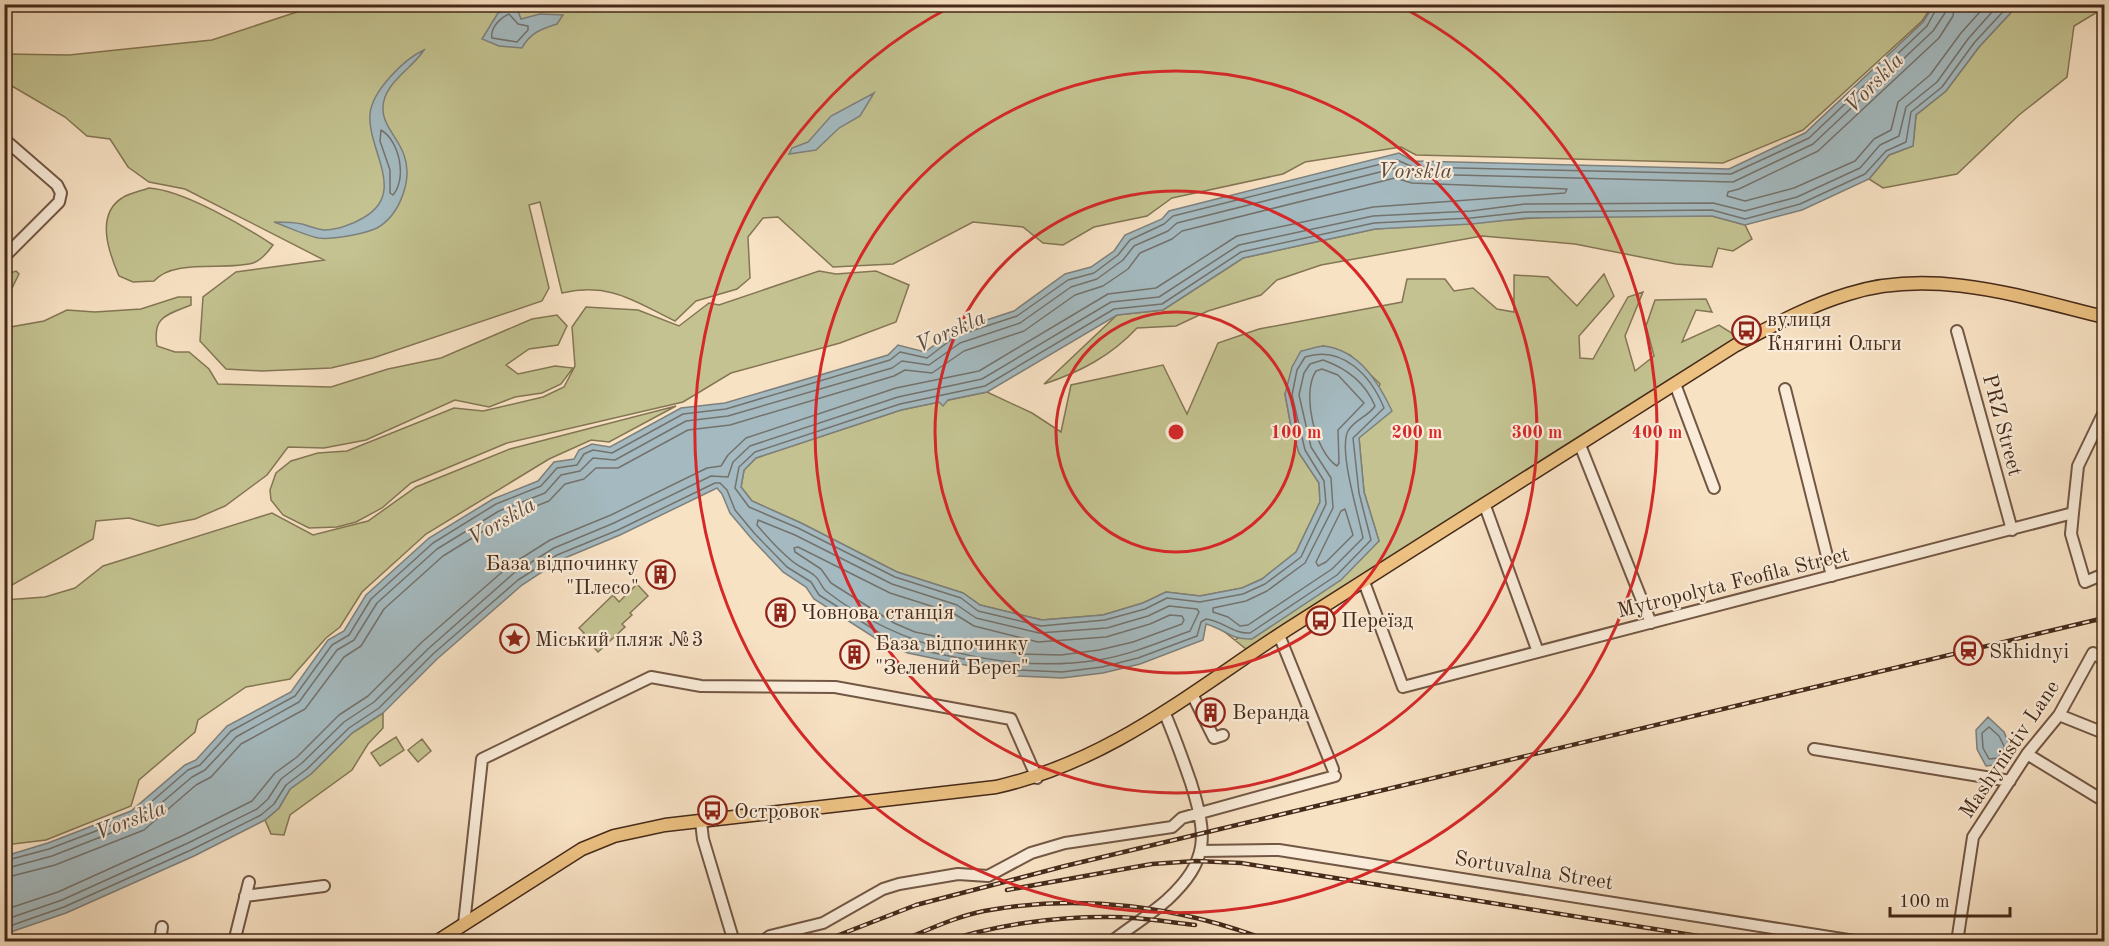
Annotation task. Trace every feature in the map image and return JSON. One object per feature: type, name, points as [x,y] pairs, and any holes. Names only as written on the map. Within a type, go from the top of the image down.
[{"type":"main road","points":[[436,942],[582,849],[614,836],[665,825],[996,787],[1037,778],[1087,757],[1165,714],[1279,635],[1736,345],[1797,313],[1850,293],[1896,285],[1945,283],[1999,291],[2104,317]]},
{"type":"street","points":[[4,139],[57,185],[61,193],[59,202],[4,257]]},
{"type":"street","name":"PRZ Street","points":[[1957,331],[2012,530]]},
{"type":"street","points":[[1675,384],[1714,488]]},
{"type":"street","points":[[1785,389],[1832,576]]},
{"type":"street","points":[[2104,412],[2078,466],[2071,534],[2085,582],[2104,574]]},
{"type":"street","points":[[1580,445],[1651,623]]},
{"type":"street","points":[[1485,506],[1538,652]]},
{"type":"street","name":"Mytropolyta Feofila Street","points":[[1364,582],[1403,687],[2073,513]]},
{"type":"street","points":[[762,942],[770,936],[823,924],[883,889],[958,874],[988,876],[1031,853],[1065,843],[1172,827],[1182,818],[1334,772],[1279,635]]},
{"type":"street","name":"Mashynistiv Lane","points":[[1957,942],[1973,837],[2027,754],[2059,715],[2093,653],[2104,660]]},
{"type":"street","points":[[464,924],[482,759],[651,677],[701,686],[835,687],[1011,719],[1037,778]]},
{"type":"street","points":[[1193,696],[1214,738],[1223,735]]},
{"type":"street","points":[[1112,942],[1124,937],[1178,888],[1188,875],[1200,851],[1204,827],[1178,744],[1165,714]]},
{"type":"street","points":[[2059,715],[2104,733]]},
{"type":"street","points":[[1814,749],[2010,781]]},
{"type":"street","points":[[2027,754],[2104,801]]},
{"type":"street","points":[[701,822],[703,839],[734,942]]},
{"type":"street","name":"Sortuvalna Street","points":[[1200,851],[1279,850],[1861,942]]},
{"type":"street","points":[[234,942],[249,882]]},
{"type":"street","points":[[245,896],[324,886]]},
{"type":"street","points":[[160,942],[162,927]]},
{"type":"shaded area","points":[[321,4],[1933,5],[1922,21],[1803,130],[1723,163],[1416,155],[1401,147],[1305,162],[1283,174],[1172,198],[1147,216],[1094,227],[1063,245],[1043,243],[1023,227],[973,222],[893,264],[833,267],[778,217],[763,218],[748,237],[750,278],[737,289],[696,301],[675,321],[621,295],[594,290],[562,293],[540,202],[529,205],[549,288],[542,301],[373,358],[331,368],[262,371],[226,369],[200,341],[203,297],[236,272],[324,260],[185,189],[149,182],[128,167],[110,139],[87,136],[65,117],[5,82],[4,54],[69,55],[212,40]]},
{"type":"shaded area","points":[[2018,5],[2104,5],[2104,8],[2074,26],[2067,77],[2019,115],[1957,174],[1883,188],[1869,179],[1889,155],[1913,146],[1916,115],[1946,91],[1979,47]]},
{"type":"shaded area","points":[[149,188],[163,190],[196,202],[273,245],[262,258],[253,263],[187,267],[163,274],[154,281],[133,282],[119,276],[108,246],[109,214],[122,198]]},
{"type":"shaded area","points":[[1579,215],[1712,216],[1745,225],[1752,239],[1733,251],[1718,248],[1712,267],[1676,264],[1575,244],[1482,236],[1321,265],[1277,280],[1261,295],[1208,311],[1176,326],[1137,328],[1106,355],[1070,374],[1044,384],[1117,315],[1163,310],[1243,258],[1375,229]]},
{"type":"shaded area","points":[[16,271],[19,274],[12,288],[5,290],[5,275]]},
{"type":"shaded area","points":[[819,271],[836,274],[876,271],[909,285],[896,322],[840,343],[731,373],[683,402],[507,443],[411,483],[382,508],[356,522],[337,527],[309,528],[283,515],[271,500],[270,490],[276,473],[291,461],[318,453],[347,451],[454,408],[483,411],[543,397],[564,387],[575,366],[572,327],[586,307],[638,310],[679,326],[709,303],[719,305]]},
{"type":"shaded area","points":[[1604,274],[1614,296],[1579,336],[1580,358],[1593,359],[1628,297],[1643,292],[1625,336],[1635,371],[1654,356],[1646,326],[1655,300],[1706,299],[1712,312],[1696,310],[1682,342],[1719,325],[1738,337],[1246,649],[1221,629],[1235,640],[1379,541],[1364,492],[1359,438],[1380,384],[1350,355],[1323,346],[1285,394],[1299,453],[1319,483],[1320,502],[1296,552],[1262,579],[1242,588],[1200,596],[1166,592],[1143,603],[1103,615],[1042,620],[980,605],[963,593],[897,572],[752,501],[741,487],[744,470],[756,458],[901,410],[987,392],[1032,413],[1061,432],[1071,385],[1163,365],[1187,414],[1218,343],[1259,329],[1402,302],[1407,279],[1445,279],[1454,291],[1473,288],[1497,309],[1514,312],[1514,275],[1548,277],[1577,306]]},
{"type":"shaded area","points":[[178,297],[191,297],[191,305],[168,314],[159,322],[156,336],[157,346],[175,352],[189,352],[209,369],[218,384],[331,387],[388,369],[441,358],[532,319],[557,315],[567,326],[558,345],[529,349],[506,365],[518,374],[555,366],[573,368],[561,384],[542,393],[515,397],[489,407],[455,400],[366,440],[324,448],[288,447],[267,475],[225,506],[195,519],[158,526],[129,518],[96,521],[93,539],[5,589],[5,328],[44,321],[67,310],[95,312],[141,309]]},
{"type":"shaded area","points":[[676,406],[609,442],[591,440],[549,459],[426,534],[362,592],[340,627],[326,638],[290,679],[246,687],[198,720],[195,732],[139,780],[131,806],[46,840],[5,845],[5,600],[45,597],[75,588],[103,566],[272,513],[313,535],[368,521],[416,487],[510,449]]},
{"type":"shaded area","points":[[637,584],[648,596],[630,613],[632,615],[622,624],[625,627],[598,652],[582,635],[584,633],[579,628],[613,595],[619,602]]},
{"type":"shaded area","points":[[383,713],[383,728],[368,744],[352,770],[290,815],[284,835],[271,834],[265,820],[279,808],[290,789],[311,774],[352,733]]},
{"type":"shaded area","points":[[396,737],[404,750],[380,766],[371,753]]},
{"type":"shaded area","points":[[422,739],[431,751],[418,762],[408,750]]},
{"type":"water","name":"Vorskla","points":[[1934,5],[2018,5],[1979,47],[1946,91],[1916,115],[1913,146],[1889,155],[1869,179],[1802,210],[1745,225],[1712,216],[1526,218],[1472,224],[1375,229],[1243,258],[1163,310],[1117,315],[987,392],[948,400],[943,406],[939,402],[901,410],[756,458],[744,470],[741,487],[752,501],[897,572],[963,593],[980,605],[1042,620],[1103,615],[1143,603],[1166,592],[1200,596],[1242,588],[1262,579],[1296,552],[1320,502],[1319,483],[1299,453],[1285,394],[1292,367],[1301,351],[1324,346],[1336,349],[1348,354],[1366,370],[1381,390],[1392,411],[1359,438],[1364,492],[1379,541],[1341,580],[1252,639],[1233,636],[1206,624],[1203,640],[1140,664],[1103,673],[1062,678],[1018,676],[908,653],[883,643],[814,599],[806,587],[783,572],[751,538],[730,513],[717,488],[620,535],[560,560],[522,585],[437,659],[383,713],[352,733],[311,774],[290,789],[279,808],[265,820],[194,856],[66,913],[5,934],[5,856],[48,843],[131,811],[185,765],[196,760],[227,726],[291,692],[328,640],[344,631],[366,595],[429,538],[493,499],[538,481],[554,462],[574,459],[579,450],[592,444],[610,447],[681,408],[725,403],[888,355],[898,345],[925,352],[953,331],[1014,311],[1065,274],[1091,267],[1114,251],[1125,235],[1162,219],[1169,211],[1399,153],[1413,161],[1729,169],[1805,133],[1923,22]]},
{"type":"water","points":[[513,8],[518,11],[521,19],[540,14],[563,15],[557,24],[532,35],[522,48],[499,46],[482,39],[498,13]]},
{"type":"water","points":[[424,50],[393,84],[384,100],[384,115],[388,127],[402,149],[407,175],[402,196],[392,214],[377,228],[331,238],[313,237],[274,222],[302,224],[329,230],[355,222],[376,208],[383,196],[384,184],[371,128],[372,105],[390,77],[407,61]]},
{"type":"water","points":[[874,93],[860,116],[839,128],[816,150],[789,154],[792,148],[808,142],[831,116]]},
{"type":"water","points":[[1988,717],[2004,732],[2012,750],[2003,764],[1986,766],[1977,749],[1976,730]]},
{"type":"railway","points":[[72,4],[87,4]]},
{"type":"railway","points":[[821,942],[916,905],[1065,866],[2104,618]]},
{"type":"railway","points":[[1007,890],[1152,864],[1196,861],[1241,863],[1736,942]]},
{"type":"railway","points":[[898,942],[984,911],[1057,903],[1130,906],[1166,912],[1202,919],[1272,942]]},
{"type":"railway","points":[[943,942],[1005,926],[1070,918],[1122,917],[1195,925]]},
{"type":"place","name":"вулиця Княгині Ольги","points":[[1746,331]]},
{"type":"place","name":"База відпочинку \"Плесо\"","points":[[660,575]]},
{"type":"place","name":"Човнова станція","points":[[780,612]]},
{"type":"place","name":"Переїзд","points":[[1320,620]]},
{"type":"place","name":"Міський пляж №3","points":[[514,639]]},
{"type":"place","name":"Skhidnyi","points":[[1968,651]]},
{"type":"place","name":"База відпочинку \"Зелений Берег\"","points":[[854,655]]},
{"type":"place","name":"Веранда","points":[[1211,712]]},
{"type":"place","name":"Островок","points":[[713,811]]}]
